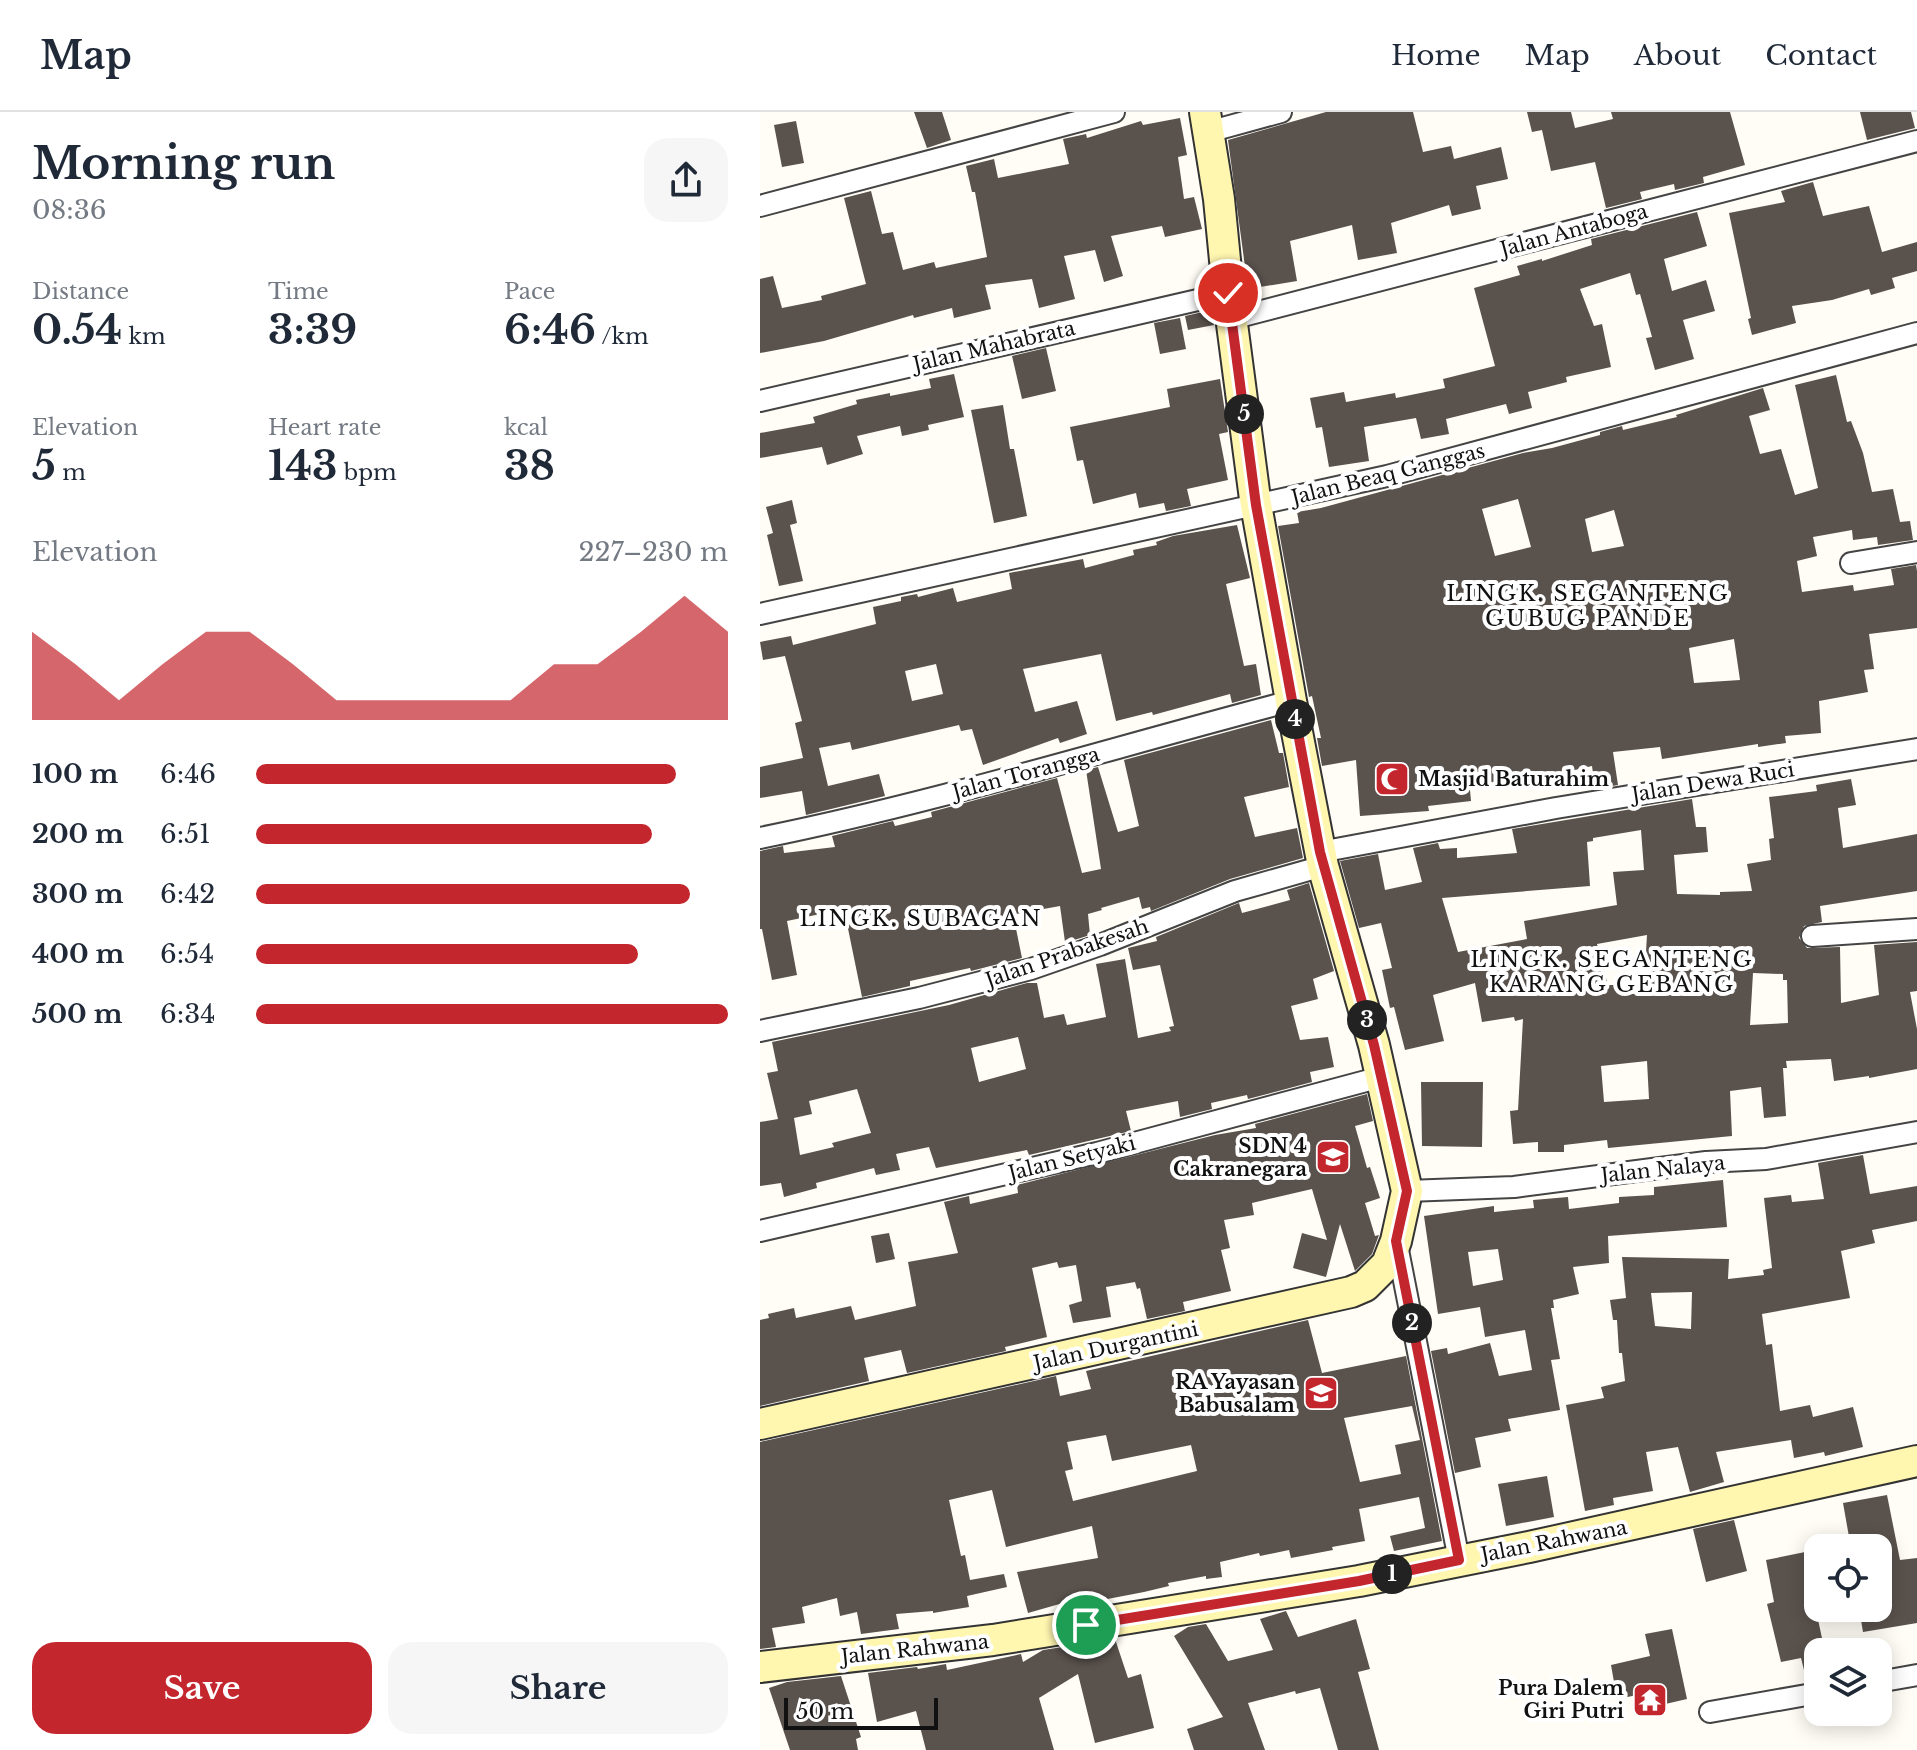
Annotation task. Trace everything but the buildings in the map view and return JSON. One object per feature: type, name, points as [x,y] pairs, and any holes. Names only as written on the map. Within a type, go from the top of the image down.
[{"type":"street","points":[[760,206],[1114,112]]},
{"type":"street","points":[[1281,112],[1206,122],[1219,199],[1229,306],[1256,505],[1291,701],[1321,859],[1381,1077],[1407,1191]]},
{"type":"street","name":"Jalan Antaboga","points":[[1229,306],[1917,141]]},
{"type":"street","name":"Jalan Mahabrata","points":[[760,401],[1229,306]]},
{"type":"street","name":"Jalan Beaq Ganggas","points":[[760,614],[1469,456],[1917,333]]},
{"type":"street","points":[[1851,563],[1917,552]]},
{"type":"street","name":"Jalan Torangga","points":[[760,838],[823,826],[997,783],[1291,701]]},
{"type":"street","name":"Jalan Dewa Ruci","points":[[1321,859],[1556,808],[1917,749]]},
{"type":"street","name":"Jalan Prabakesah","points":[[760,1031],[919,998],[1031,969],[1321,859]]},
{"type":"street","points":[[1812,936],[1917,929]]},
{"type":"street","name":"Jalan Setyaki","points":[[760,1231],[1055,1163],[1381,1077]]},
{"type":"street","name":"Jalan Nalaya","points":[[1407,1191],[1514,1187],[1706,1162],[1766,1159],[1917,1132]]},
{"type":"street","name":"Jalan Durgantini","points":[[760,1424],[1351,1292],[1365,1286],[1387,1264],[1396,1241],[1407,1191]]},
{"type":"street","points":[[1396,1241],[1459,1560]]},
{"type":"street","name":"Jalan Rahwana","points":[[760,1667],[993,1640],[1359,1581],[1678,1515],[1917,1461]]},
{"type":"street","points":[[1892,1679],[1917,1675]]},
{"type":"street","points":[[1710,1712],[1804,1695]]},
{"type":"place","name":"Masjid Baturahim","points":[[1392,779]]},
{"type":"place","name":"SDN 4 Cakranegara","points":[[1333,1157]]},
{"type":"place","name":"RA Yayasan Babusalam","points":[[1321,1393]]},
{"type":"place","name":"Pura Dalem Giri Putri","points":[[1650,1700]]},
{"type":"district","name":"LINGK. SEGANTENG GUBUG PANDE","points":[[1588,606]]},
{"type":"district","name":"LINGK. SUBAGAN","points":[[921,918]]},
{"type":"district","name":"LINGK. SEGANTENG KARANG GEBANG","points":[[1612,972]]},
{"type":"route","points":[[1086,1625],[1359,1581],[1459,1560],[1396,1241],[1407,1191],[1374,1045],[1320,852],[1256,505],[1228,293]]}]
